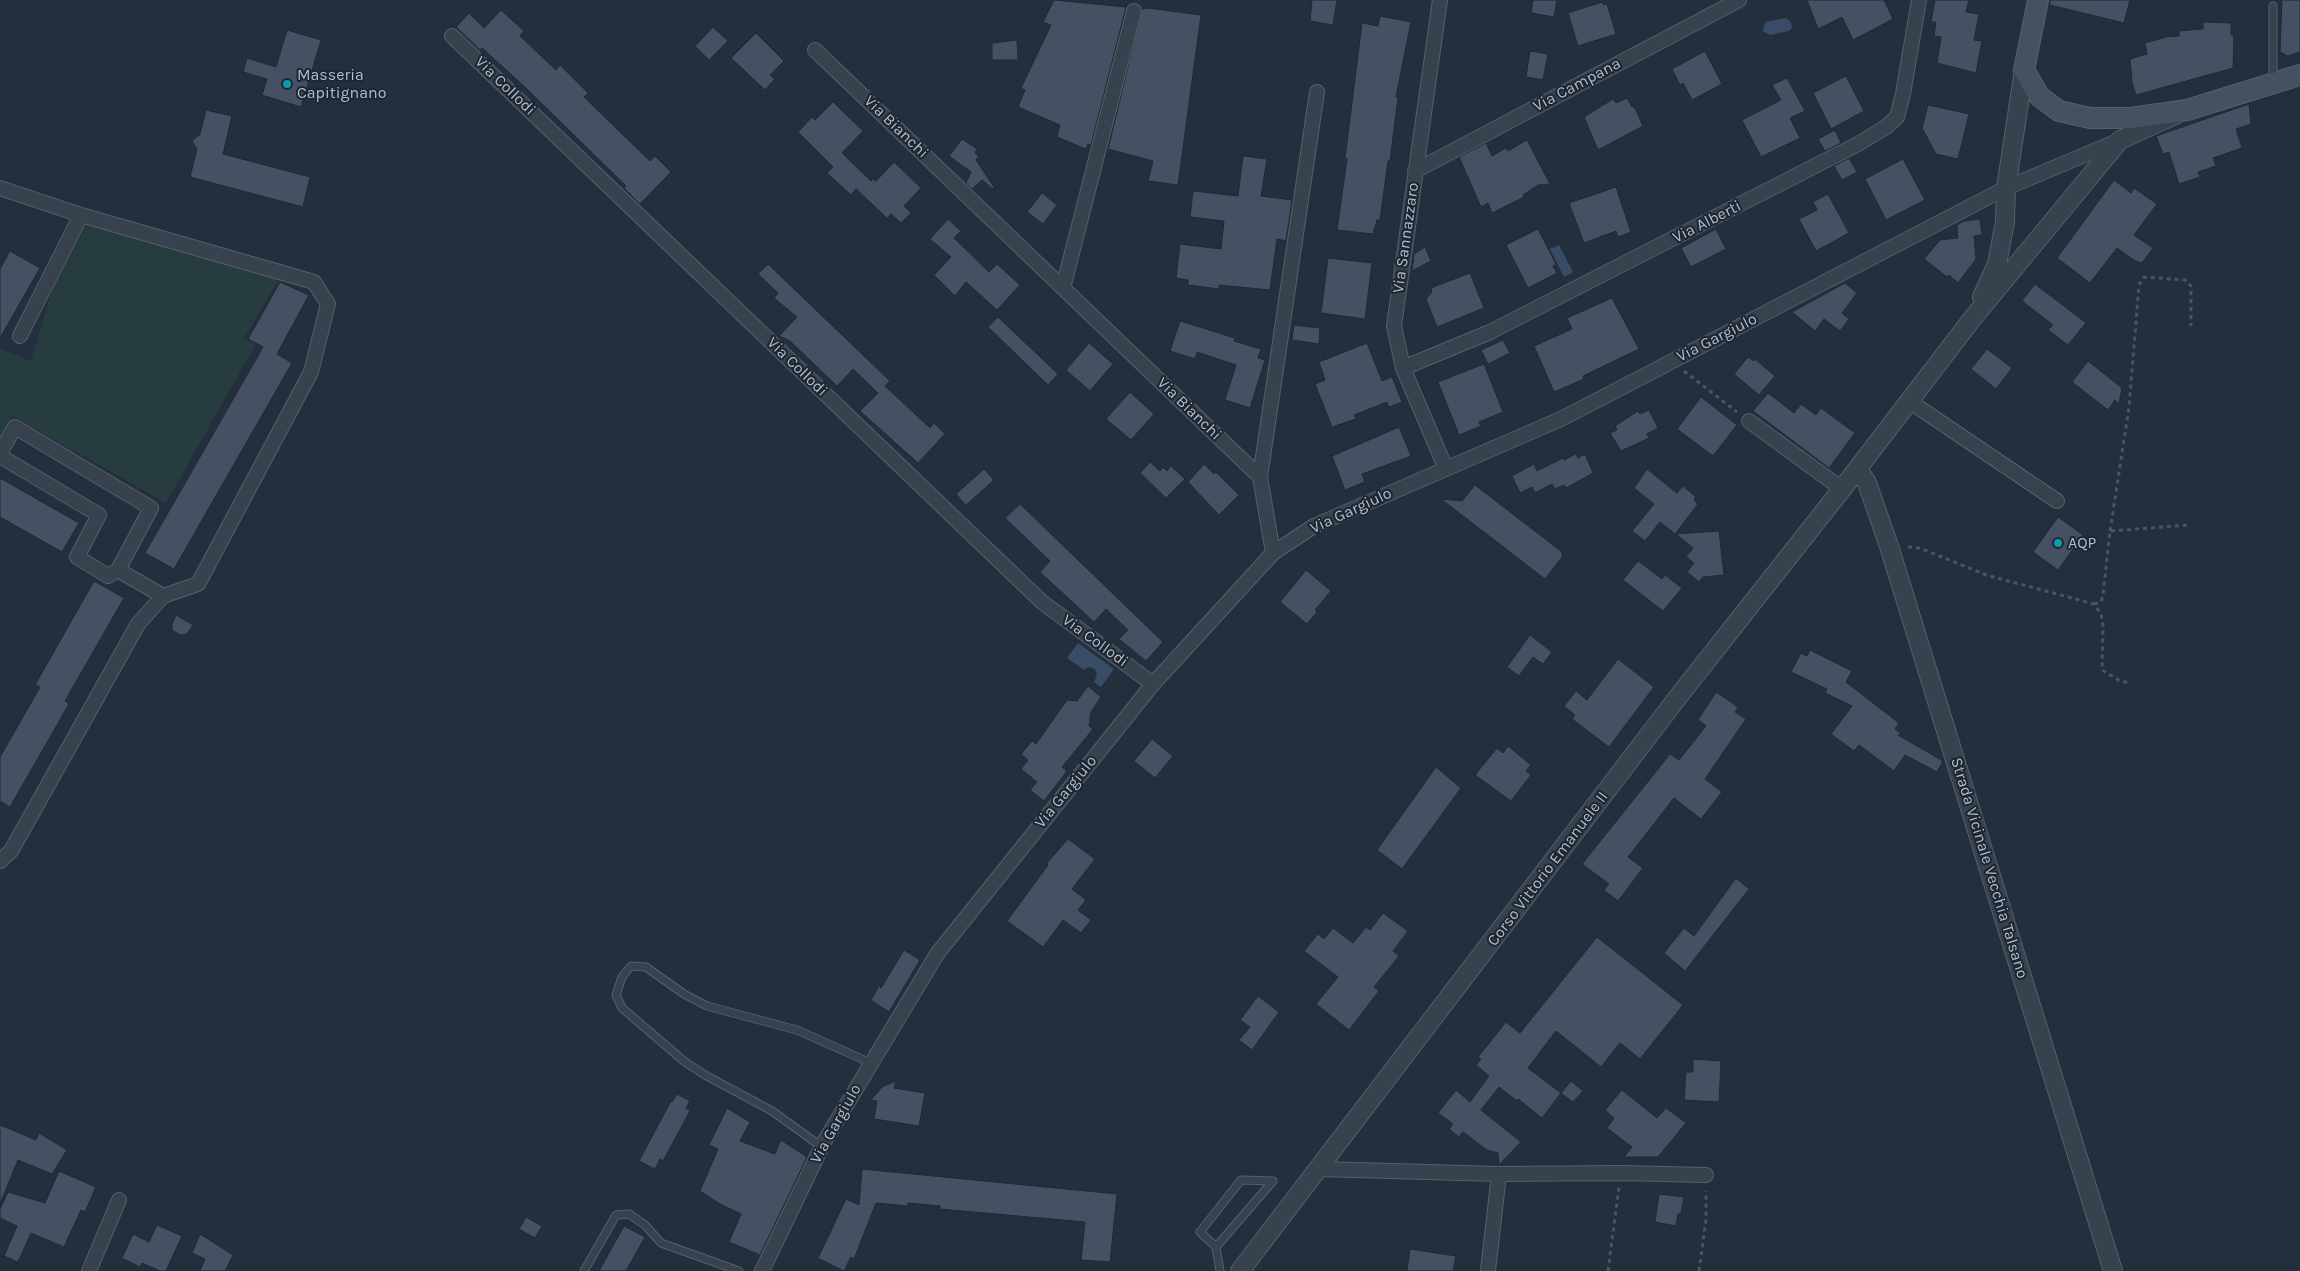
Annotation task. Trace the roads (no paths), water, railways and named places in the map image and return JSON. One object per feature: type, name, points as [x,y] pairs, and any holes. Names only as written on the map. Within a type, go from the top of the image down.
[{"type":"main road","points":[[2038,0],[2024,70],[2039,96],[2059,111],[2090,118],[2131,118],[2187,110],[2300,75]]},
{"type":"street","name":"Via Sannazzaro","points":[[1440,0],[1394,326],[1403,368],[1446,469]]},
{"type":"street","name":"Via Campana","points":[[1415,171],[1739,0]]},
{"type":"street","name":"Via Alberti","points":[[1403,368],[1490,332],[1858,144],[1886,127],[1897,117],[1903,94],[1919,0]]},
{"type":"street","points":[[1063,288],[1134,11]]},
{"type":"street","name":"Via Collodi","points":[[452,36],[1042,602],[1154,684]]},
{"type":"street","name":"Via Bianchi","points":[[815,50],[1260,477]]},
{"type":"street","points":[[1972,319],[1997,264],[2005,222],[2006,188],[2024,70]]},
{"type":"street","points":[[1273,553],[1260,477],[1317,92]]},
{"type":"street","points":[[1972,319],[2120,140],[2187,110]]},
{"type":"street","name":"Via Gargiulo","points":[[762,1271],[822,1147],[936,954],[1154,684],[1273,553],[1314,526],[1561,419],[2006,188],[2120,140]]},
{"type":"street","points":[[0,188],[81,215],[314,282],[328,304],[311,372],[198,584],[163,596],[138,624],[11,851],[0,861]]},
{"type":"street","points":[[20,336],[81,215]]},
{"type":"street","name":"Corso Vittorio Emanuele II","points":[[1240,1271],[1678,697],[1858,469],[1972,319]]},
{"type":"street","points":[[1909,402],[2056,501]]},
{"type":"street","points":[[1749,421],[1842,489]]},
{"type":"street","points":[[15,427],[151,508],[118,570],[108,576],[77,557],[99,516],[0,455],[15,427]]},
{"type":"street","name":"Strada Vicinale Vecchia Talsano","points":[[1858,469],[1867,483],[1890,546],[2114,1271]]},
{"type":"street","points":[[118,570],[163,596]]},
{"type":"street","points":[[1319,1169],[1499,1174],[1621,1173],[1706,1175]]},
{"type":"street","points":[[1488,1271],[1499,1174]]},
{"type":"street","points":[[89,1271],[119,1200]]},
{"type":"lane","points":[[2273,6],[2274,83]]},
{"type":"lane","points":[[822,1147],[772,1111],[705,1075],[685,1062],[622,1008],[616,995],[622,977],[631,966],[646,967],[684,994],[706,1006],[797,1030],[871,1063]]},
{"type":"lane","points":[[1216,1247],[1273,1181],[1241,1180],[1200,1232],[1216,1247],[1220,1271]]},
{"type":"lane","points":[[584,1271],[616,1214],[630,1214],[645,1225],[661,1243],[739,1271]]},
{"type":"water","points":[[1786,18],[1791,22],[1792,28],[1789,31],[1770,35],[1763,31],[1765,22]]},
{"type":"water","points":[[1559,245],[1573,272],[1564,277],[1550,249]]},
{"type":"water","points":[[1078,643],[1114,669],[1101,687],[1094,682],[1097,675],[1095,669],[1089,667],[1084,670],[1067,658]]},
{"type":"place","name":"Masseria Capitignano","points":[[287,84]]},
{"type":"place","name":"AQP","points":[[2058,543]]}]
